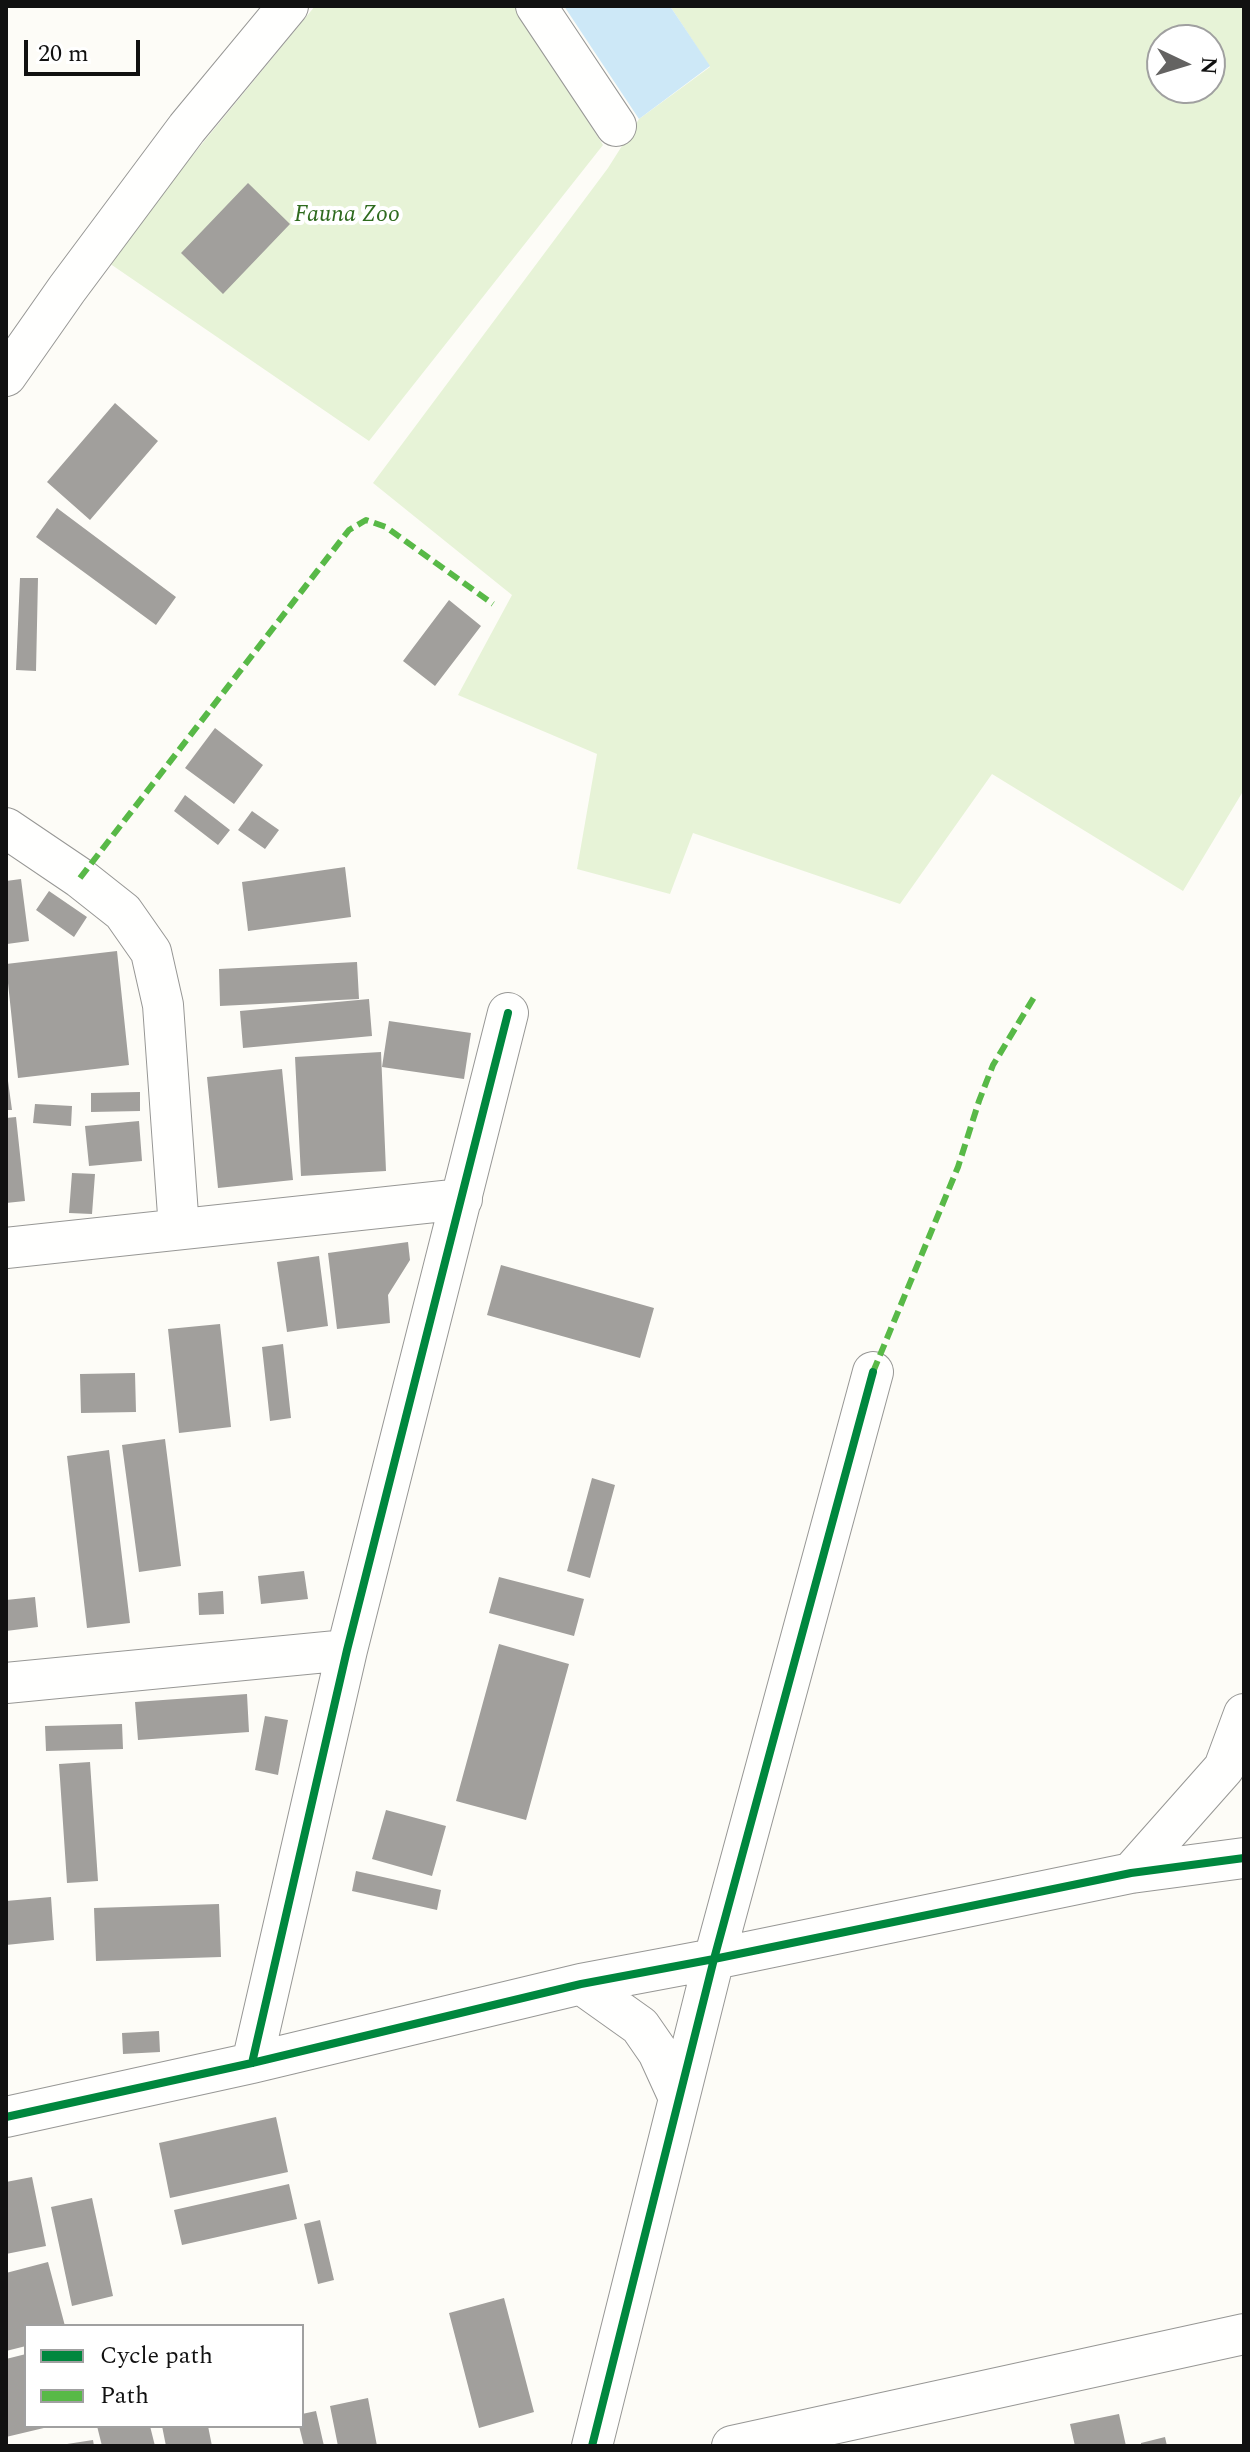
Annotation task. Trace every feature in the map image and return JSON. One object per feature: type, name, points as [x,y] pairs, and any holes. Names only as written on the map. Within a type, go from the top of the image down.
[{"type":"street","points":[[6,376],[187,128],[288,6]]},
{"type":"street","points":[[536,6],[616,126]]},
{"type":"street","points":[[6,828],[80,878],[123,912],[151,952],[163,1005],[179,1229]]},
{"type":"street","points":[[252,2063],[347,1650],[508,1013]]},
{"type":"street","points":[[6,1248],[462,1199]]},
{"type":"street","points":[[592,2446],[714,1959],[873,1372]]},
{"type":"street","points":[[6,1683],[347,1650]]},
{"type":"street","points":[[1131,1873],[1224,1768],[1244,1714]]},
{"type":"street","points":[[6,2117],[252,2063],[581,1984],[1131,1873],[1244,1858]]},
{"type":"street","points":[[581,1984],[640,2026],[658,2052],[679,2098]]},
{"type":"street","points":[[732,2446],[1244,2334]]},
{"type":"green space","name":"Fauna Zoo","points":[[315,6],[515,6],[603,145],[369,441],[106,261]]},
{"type":"green space","points":[[670,6],[1244,6],[1244,785],[1183,891],[992,774],[900,904],[693,833],[670,894],[577,869],[597,754],[458,695],[512,595],[373,483],[608,168],[639,119],[710,67]]},
{"type":"water","points":[[564,6],[670,6],[710,66],[639,119]]},
{"type":"building","points":[[248,183],[290,224],[223,294],[181,253]]},
{"type":"building","points":[[115,403],[158,441],[90,520],[47,482]]},
{"type":"building","points":[[57,508],[176,597],[156,625],[36,537]]},
{"type":"building","points":[[20,578],[38,578],[36,671],[16,670]]},
{"type":"building","points":[[449,600],[481,626],[435,686],[403,661]]},
{"type":"building","points":[[215,728],[263,765],[234,804],[185,768]]},
{"type":"building","points":[[185,795],[230,830],[218,845],[174,811]]},
{"type":"building","points":[[252,811],[279,830],[265,849],[238,830]]},
{"type":"building","points":[[345,867],[351,917],[248,931],[242,882]]},
{"type":"building","points":[[21,879],[29,941],[7,944],[6,881]]},
{"type":"building","points":[[49,891],[87,917],[74,937],[36,910]]},
{"type":"building","points":[[117,951],[129,1065],[18,1078],[6,964]]},
{"type":"building","points":[[357,962],[359,999],[220,1006],[219,969]]},
{"type":"building","points":[[369,999],[372,1036],[243,1048],[240,1011]]},
{"type":"building","points":[[389,1021],[471,1033],[464,1079],[382,1067]]},
{"type":"building","points":[[381,1052],[386,1171],[301,1176],[295,1057]]},
{"type":"building","points":[[282,1069],[293,1180],[218,1188],[207,1077]]},
{"type":"building","points":[[8,1081],[12,1110],[6,1110]]},
{"type":"building","points":[[140,1092],[140,1111],[91,1112],[91,1093]]},
{"type":"building","points":[[35,1104],[72,1106],[71,1126],[33,1123]]},
{"type":"building","points":[[16,1117],[25,1201],[6,1203],[6,1118]]},
{"type":"building","points":[[139,1121],[142,1161],[89,1166],[85,1126]]},
{"type":"building","points":[[72,1173],[95,1174],[92,1214],[69,1213]]},
{"type":"building","points":[[408,1242],[410,1260],[388,1295],[390,1323],[337,1329],[328,1253]]},
{"type":"building","points":[[319,1256],[328,1326],[287,1332],[277,1262]]},
{"type":"building","points":[[501,1265],[654,1308],[640,1358],[487,1315]]},
{"type":"building","points":[[220,1324],[231,1427],[179,1433],[168,1329]]},
{"type":"building","points":[[283,1344],[291,1418],[270,1421],[262,1347]]},
{"type":"building","points":[[135,1373],[136,1412],[81,1413],[80,1374]]},
{"type":"building","points":[[165,1439],[181,1566],[139,1572],[122,1445]]},
{"type":"building","points":[[109,1450],[130,1623],[87,1628],[67,1456]]},
{"type":"building","points":[[592,1478],[615,1485],[590,1578],[567,1571]]},
{"type":"building","points":[[304,1571],[308,1599],[261,1604],[258,1576]]},
{"type":"building","points":[[499,1577],[584,1599],[574,1636],[489,1613]]},
{"type":"building","points":[[223,1591],[224,1614],[199,1615],[198,1593]]},
{"type":"building","points":[[35,1597],[38,1627],[6,1631],[6,1600]]},
{"type":"building","points":[[499,1644],[569,1664],[526,1820],[456,1801]]},
{"type":"building","points":[[247,1694],[249,1732],[138,1740],[135,1702]]},
{"type":"building","points":[[265,1716],[288,1720],[278,1775],[255,1770]]},
{"type":"building","points":[[122,1724],[123,1749],[46,1751],[45,1726]]},
{"type":"building","points":[[90,1762],[98,1881],[67,1883],[59,1764]]},
{"type":"building","points":[[386,1810],[446,1826],[432,1876],[372,1859]]},
{"type":"building","points":[[356,1871],[441,1890],[437,1910],[352,1891]]},
{"type":"building","points":[[51,1897],[54,1940],[6,1945],[6,1901]]},
{"type":"building","points":[[219,1904],[221,1957],[96,1961],[94,1908]]},
{"type":"building","points":[[159,2031],[160,2052],[123,2054],[122,2033]]},
{"type":"building","points":[[276,2117],[288,2172],[170,2198],[159,2143]]},
{"type":"building","points":[[32,2177],[46,2246],[6,2254],[6,2182]]},
{"type":"building","points":[[289,2184],[297,2219],[182,2245],[174,2210]]},
{"type":"building","points":[[92,2198],[113,2296],[72,2306],[51,2207]]},
{"type":"building","points":[[320,2220],[334,2280],[318,2284],[304,2224]]},
{"type":"building","points":[[48,2262],[64,2324],[24,2324],[24,2346],[6,2351],[6,2273]]},
{"type":"building","points":[[504,2298],[534,2412],[479,2428],[449,2313]]},
{"type":"building","points":[[24,2354],[24,2428],[44,2428],[6,2437],[6,2359]]},
{"type":"building","points":[[368,2398],[377,2446],[338,2446],[330,2406]]},
{"type":"building","points":[[316,2411],[324,2446],[304,2446],[300,2428],[304,2428],[304,2414]]},
{"type":"building","points":[[1119,2414],[1126,2446],[1075,2446],[1070,2424]]},
{"type":"building","points":[[98,2428],[150,2428],[155,2446],[102,2446]]},
{"type":"building","points":[[162,2428],[208,2428],[212,2446],[166,2446]]},
{"type":"building","points":[[1165,2437],[1167,2446],[1141,2446],[1141,2443]]},
{"type":"building","points":[[93,2440],[94,2446],[67,2444]]},
{"type":"marked path","points":[[80,878],[349,530],[366,520],[386,527],[493,604]]},
{"type":"marked path","points":[[873,1372],[958,1167],[993,1065],[1036,994]]},
{"type":"cycle path","points":[[252,2063],[347,1650],[508,1013]]},
{"type":"cycle path","points":[[592,2446],[714,1959],[873,1372]]},
{"type":"cycle path","points":[[6,2117],[252,2063],[581,1984],[1131,1873],[1244,1858]]}]
